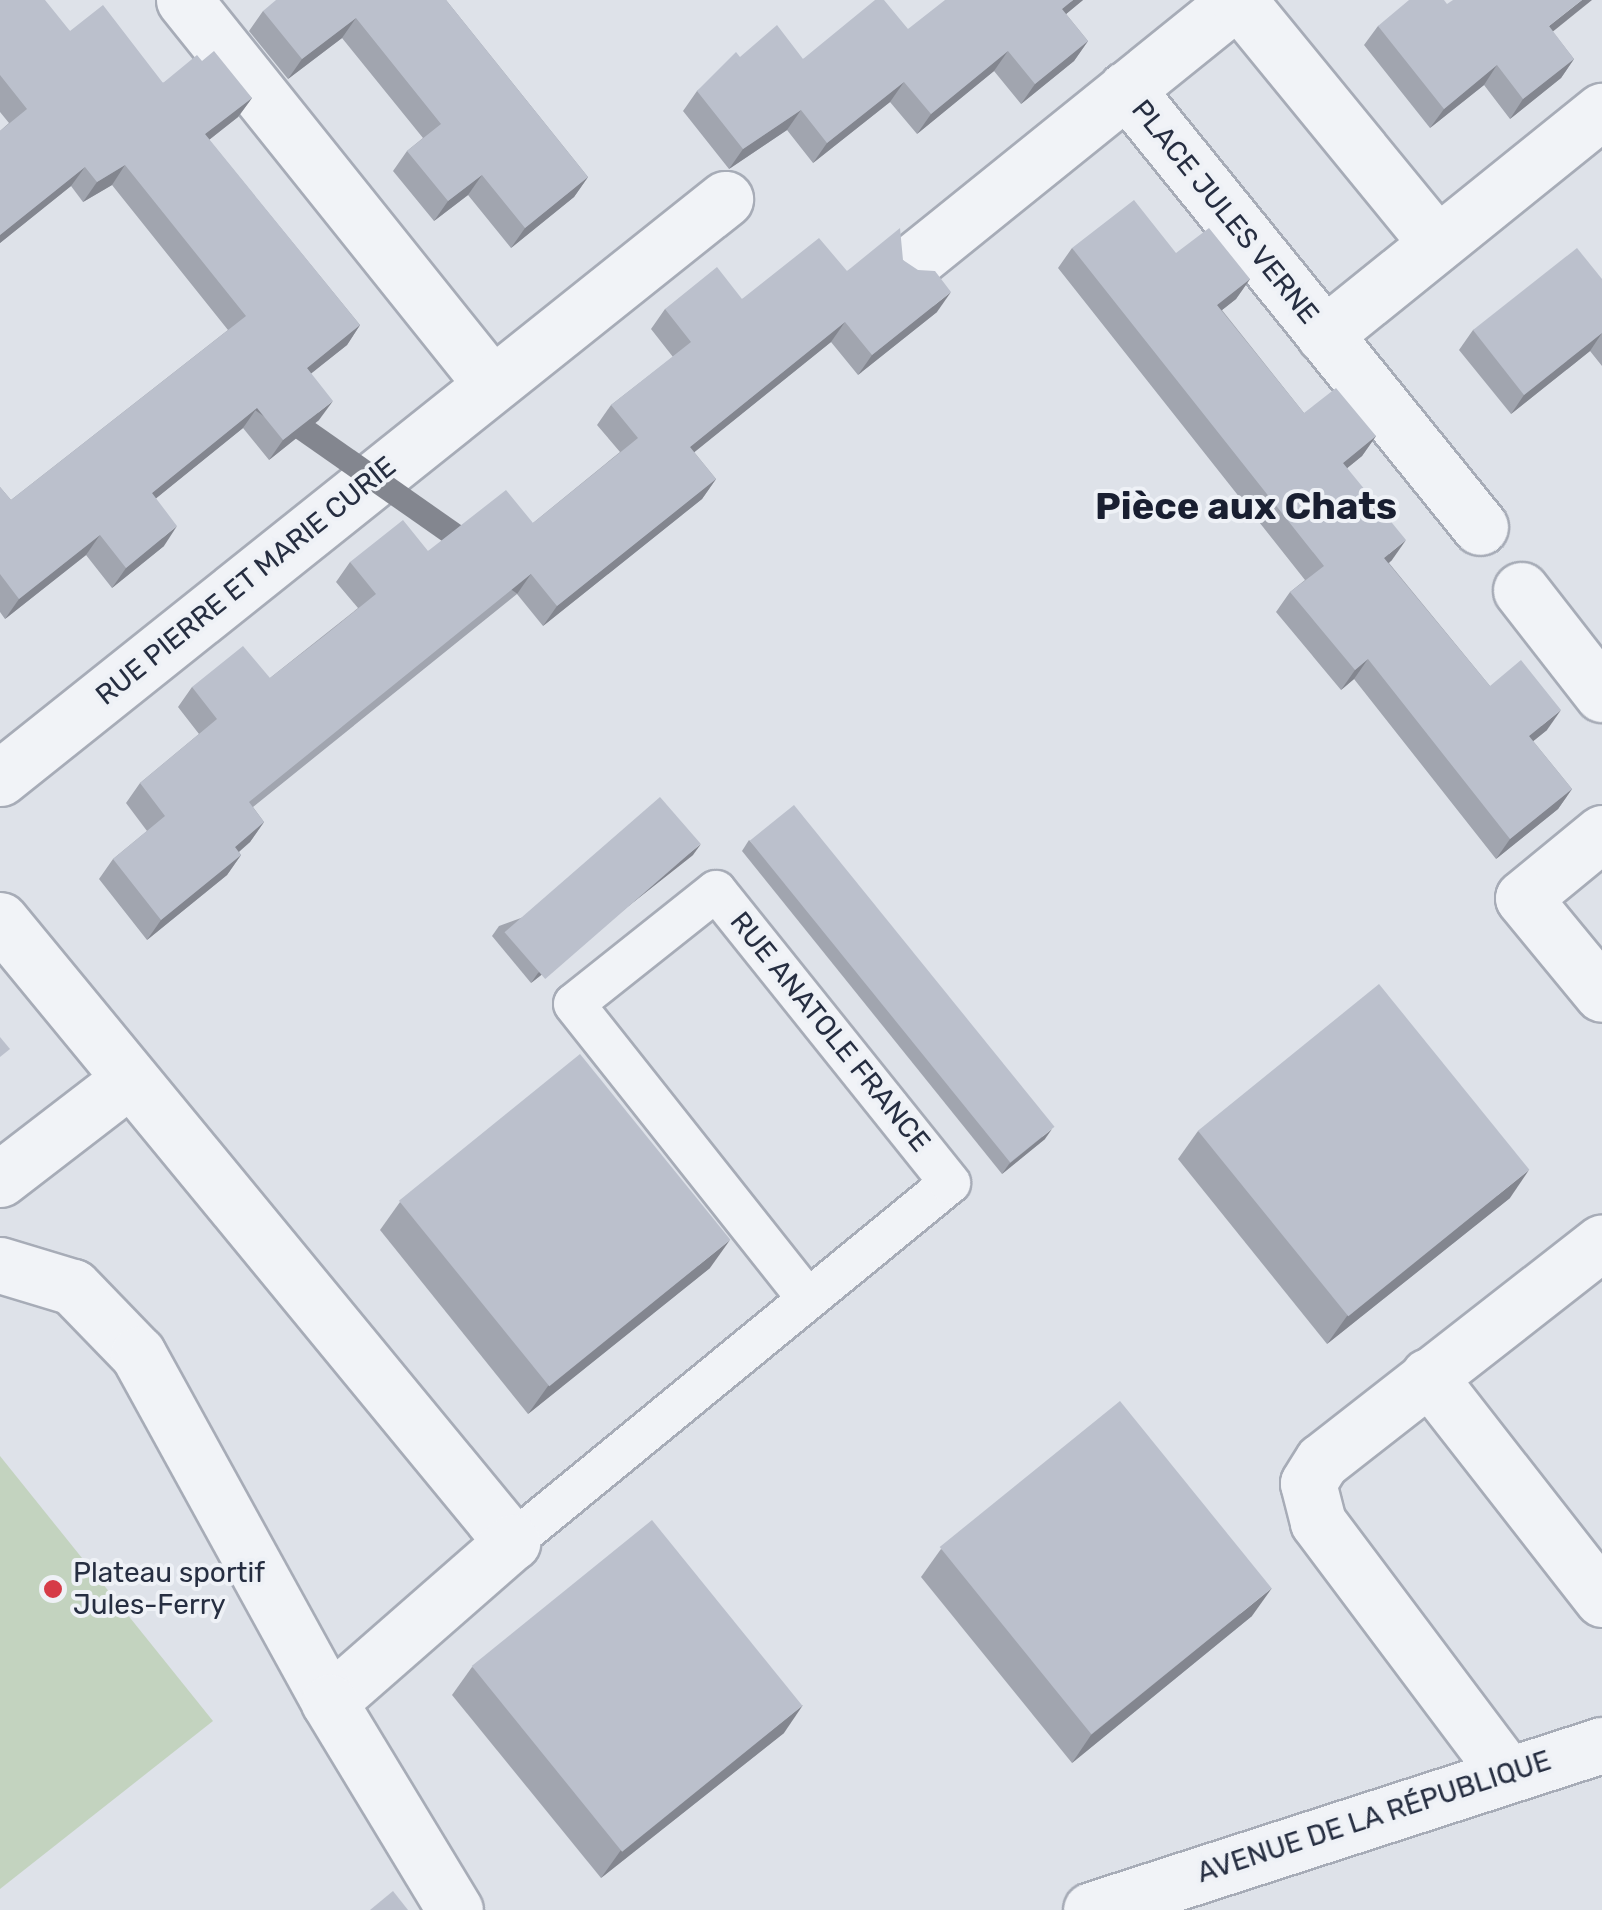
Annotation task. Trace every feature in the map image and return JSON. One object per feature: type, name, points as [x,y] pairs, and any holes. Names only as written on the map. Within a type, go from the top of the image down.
[{"type":"street","points":[[184,0],[492,384]]},
{"type":"street","name":"PLACE JULES VERNE","points":[[914,260],[1238,0],[1437,244]]},
{"type":"street","name":"PLACE JULES VERNE","points":[[1126,88],[1480,527]]},
{"type":"street","name":"PLACE JULES VERNE","points":[[1324,335],[1602,111]]},
{"type":"street","name":"RUE PIERRE ET MARIE CURIE","points":[[0,778],[726,199]]},
{"type":"street","points":[[1521,590],[1602,694]]},
{"type":"street","points":[[1602,833],[1523,898],[1602,994]]},
{"type":"street","points":[[0,920],[512,1542]]},
{"type":"street","points":[[0,1179],[130,1079]]},
{"type":"street","points":[[1507,1774],[1309,1504],[1308,1483],[1322,1460],[1602,1242]]},
{"type":"street","points":[[0,1265],[73,1288],[138,1354],[329,1702],[456,1910]]},
{"type":"street","points":[[1428,1376],[1602,1598]]},
{"type":"street","name":"RUE ANATOLE FRANCE","points":[[329,1702],[512,1542]]},
{"type":"street","name":"AVENUE DE LA RÉPUBLIQUE","points":[[1090,1910],[1602,1745]]},
{"type":"lane","name":"RUE ANATOLE FRANCE","points":[[512,1542],[950,1183],[716,890],[574,1004],[806,1298]]},
{"type":"green space","name":"Plateau sportif Jules-Ferry","points":[[0,1456],[213,1721],[0,1889]]},
{"type":"building","points":[[0,0],[45,0],[70,31],[103,5],[163,83],[197,55],[202,61],[214,51],[252,98],[205,134],[360,325],[307,368],[333,401],[283,440],[257,408],[152,493],[177,526],[126,568],[100,535],[19,599],[0,574],[0,487],[11,500],[246,316],[125,165],[97,182],[85,167],[0,235],[0,131],[27,109],[0,75]]},
{"type":"building","points":[[276,0],[446,0],[588,177],[525,228],[482,175],[448,201],[407,151],[441,124],[356,18],[302,59],[263,11]]},
{"type":"building","points":[[875,0],[884,0],[908,29],[945,0],[1073,0],[1062,9],[1088,41],[1035,84],[1008,51],[931,114],[904,82],[827,143],[801,110],[743,149],[697,91],[736,52],[740,57],[777,25],[803,59]]},
{"type":"building","points":[[1409,0],[1444,0],[1447,4],[1453,0],[1582,0],[1549,26],[1574,59],[1523,99],[1497,65],[1444,109],[1378,26]]},
{"type":"building","points":[[1134,200],[1176,253],[1209,228],[1250,279],[1217,305],[1304,413],[1336,388],[1376,436],[1343,463],[1406,540],[1384,558],[1490,686],[1521,660],[1561,710],[1529,736],[1572,789],[1510,839],[1368,659],[1355,670],[1290,592],[1324,566],[1072,248]]},
{"type":"building","points":[[900,228],[903,260],[918,270],[935,271],[951,292],[872,355],[845,322],[690,447],[716,479],[557,606],[531,574],[249,802],[264,822],[235,847],[241,855],[161,920],[113,859],[165,816],[140,783],[217,719],[192,687],[243,646],[270,678],[324,636],[376,594],[350,562],[403,520],[428,551],[506,490],[533,523],[638,438],[611,405],[691,342],[665,309],[717,267],[742,299],[819,238],[847,271]]},
{"type":"building","points":[[1577,248],[1602,279],[1602,333],[1524,395],[1473,330]]},
{"type":"building","points":[[660,797],[701,844],[545,979],[505,932]]},
{"type":"building","points":[[794,805],[1055,1127],[1010,1163],[750,841]]},
{"type":"building","points":[[1379,984],[1529,1170],[1348,1316],[1198,1131]]},
{"type":"building","points":[[0,1037],[10,1049],[0,1057]]},
{"type":"building","points":[[580,1054],[730,1240],[549,1386],[399,1201]]},
{"type":"building","points":[[1120,1401],[1272,1588],[1091,1734],[940,1547]]},
{"type":"building","points":[[652,1520],[802,1706],[622,1852],[472,1666]]},
{"type":"building","points":[[393,1891],[408,1910],[370,1910]]},
{"type":"place","name":"Plateau sportif Jules-Ferry","points":[[53,1589]]},
{"type":"district","name":"Pièce aux Chats","points":[[1246,507]]}]
